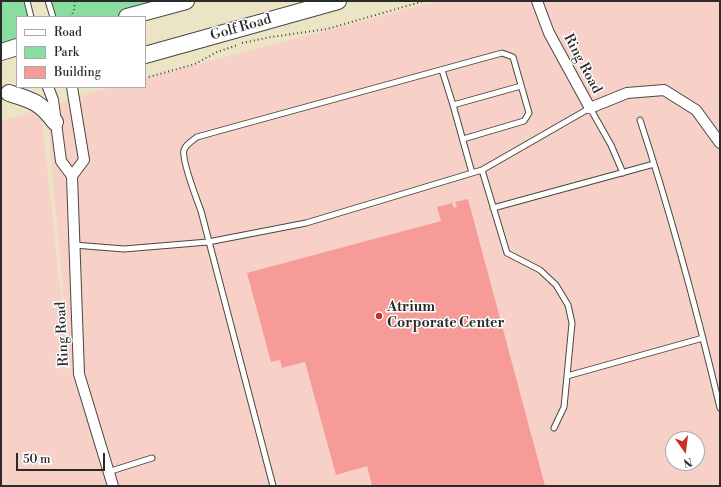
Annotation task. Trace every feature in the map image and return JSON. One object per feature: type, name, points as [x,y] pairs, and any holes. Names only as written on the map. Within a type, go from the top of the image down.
[{"type":"main road","points":[[131,16],[186,1]]},
{"type":"main road","name":"Golf Road","points":[[146,55],[338,1]]},
{"type":"main road","points":[[1,52],[16,47]]},
{"type":"main road","points":[[5,94],[27,88]]},
{"type":"main road","points":[[5,94],[35,101],[45,108],[55,122]]},
{"type":"street","name":"Ring Road","points":[[537,1],[549,33],[590,108],[627,92],[664,90],[696,110],[720,143]]},
{"type":"street","points":[[48,88],[52,100],[61,161],[72,176],[84,160],[72,88]]},
{"type":"street","name":"Ring Road","points":[[72,176],[73,245],[80,374],[113,486]]},
{"type":"lane","points":[[27,1],[31,16]]},
{"type":"lane","points":[[48,1],[53,16]]},
{"type":"lane","points":[[273,486],[183,152],[186,145],[197,137],[502,53],[513,57],[529,113],[524,121],[463,139]]},
{"type":"lane","points":[[442,70],[472,173]]},
{"type":"lane","points":[[453,105],[521,86]]},
{"type":"lane","points":[[73,245],[124,249],[208,242],[306,223],[482,170],[590,108],[611,145],[623,172]]},
{"type":"lane","points":[[640,120],[654,164],[703,338],[720,408]]},
{"type":"lane","points":[[494,208],[654,164]]},
{"type":"lane","points":[[482,170],[506,253],[540,270],[556,285],[568,305],[572,323],[564,407],[554,428]]},
{"type":"lane","points":[[567,376],[703,338]]},
{"type":"lane","points":[[108,472],[152,458]]},
{"type":"path","points":[[71,16],[74,11],[75,1]]},
{"type":"path","points":[[146,78],[195,64],[217,52],[239,44],[271,37],[327,29],[424,1]]},
{"type":"shaded area","points":[[438,1],[720,1],[720,486],[1,486],[1,121],[108,88],[146,88],[146,78]],"holes":[[[41,111],[48,123],[69,371]]]},
{"type":"green space","points":[[1,1],[27,1],[31,16],[16,16],[16,47],[1,52]]},
{"type":"green space","points":[[48,1],[186,1],[131,16],[53,16]]},
{"type":"building","name":"Atrium Corporate Center","points":[[468,199],[545,486],[372,486],[367,466],[336,475],[305,362],[282,368],[280,360],[271,362],[247,273],[441,221],[437,207],[452,203],[454,208],[457,207],[455,202]]},
{"type":"place","name":"Atrium Corporate Center","points":[[379,316]]}]
